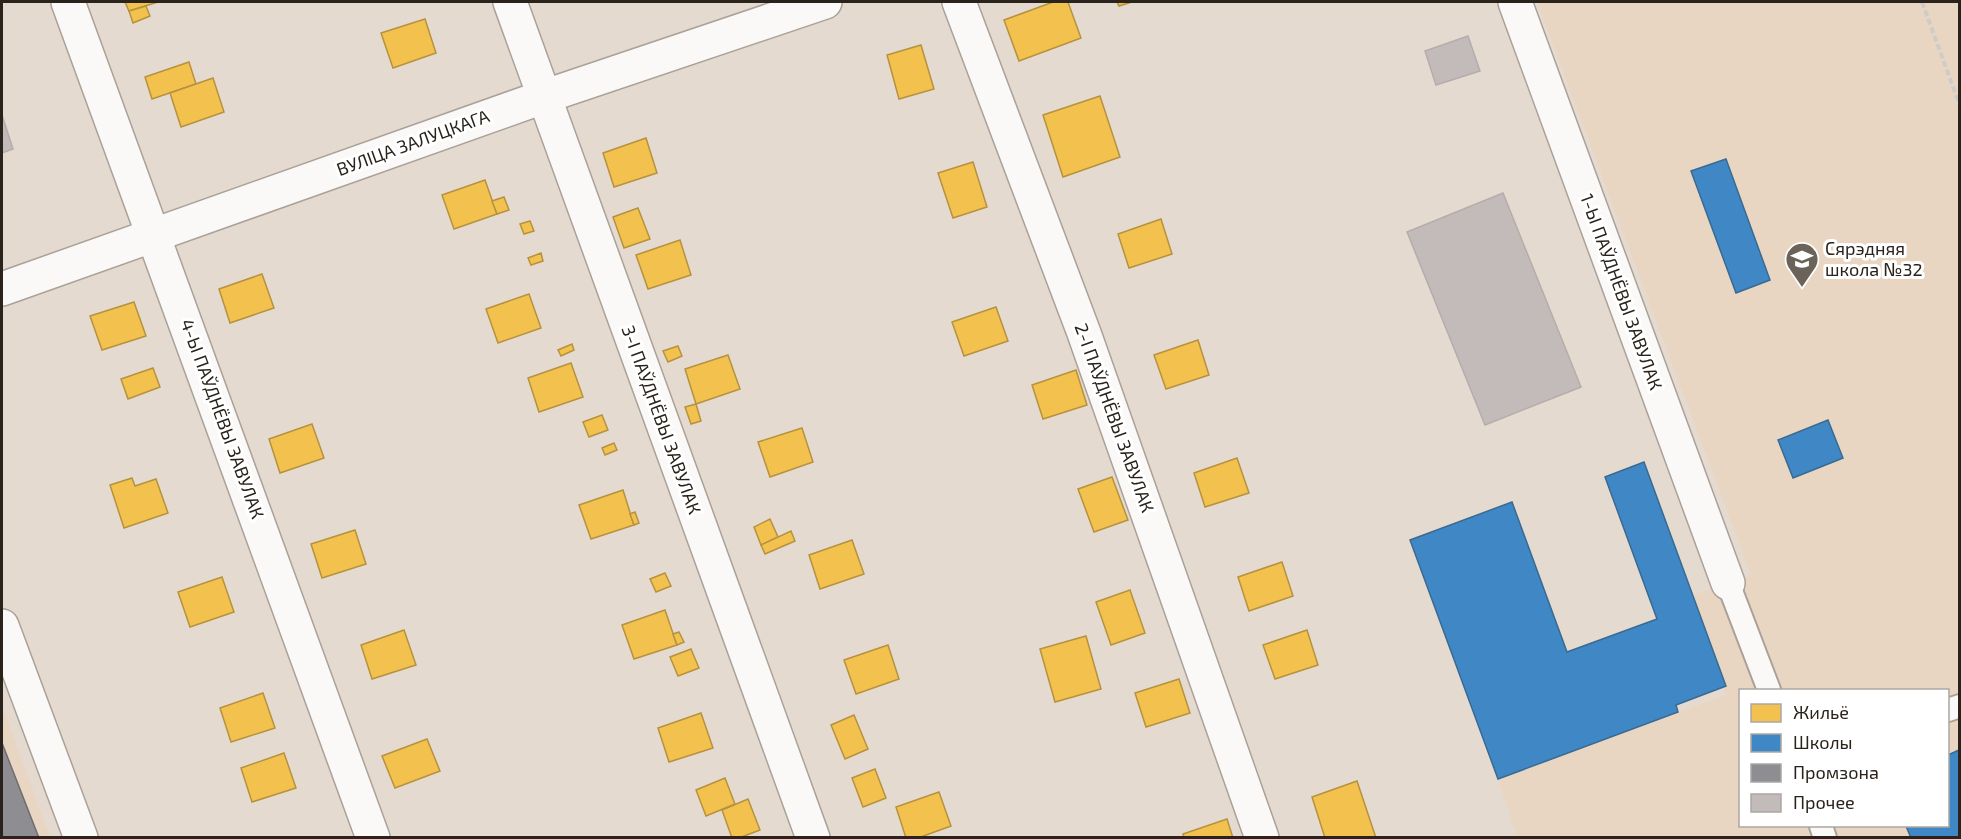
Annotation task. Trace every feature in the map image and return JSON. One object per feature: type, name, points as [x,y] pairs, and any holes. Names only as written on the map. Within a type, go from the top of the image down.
[{"type":"street","name":"4-Ы ПАЎДНЁВЫ ЗАВУЛАК","points":[[68,2],[374,837]]},
{"type":"street","name":"3-І ПАЎДНЁВЫ ЗАВУЛАК","points":[[510,2],[813,837]]},
{"type":"street","name":"ВУЛІЦА ЗАЛУЦКАГА","points":[[2,289],[543,97],[825,2]]},
{"type":"street","name":"2-І ПАЎДНЁВЫ ЗАВУЛАК","points":[[959,2],[1084,333],[1262,837]]},
{"type":"street","name":"1-Ы ПАЎДНЁВЫ ЗАВУЛАК","points":[[1515,2],[1728,583]]},
{"type":"street","points":[[2,626],[81,837]]},
{"type":"lane","points":[[1728,583],[1769,689]]},
{"type":"path","points":[[1922,2],[1959,106]]},
{"type":"shaded area","name":"Сярэдняя школа №32","points":[[1537,2],[1959,2],[1959,837],[1517,837],[1498,779],[1726,695],[1693,595],[1751,575]]},
{"type":"shaded area","points":[[2,706],[50,837],[2,837]]},
{"type":"building: Жильё","points":[[125,2],[158,2],[129,11]]},
{"type":"building: Жильё","points":[[1053,2],[1068,2],[1081,38],[1019,61],[1004,20]]},
{"type":"building: Жильё","points":[[1117,2],[1132,2],[1119,6]]},
{"type":"building: Жильё","points":[[146,6],[150,16],[133,23],[129,11]]},
{"type":"building: Жильё","points":[[425,19],[436,53],[393,68],[381,33]]},
{"type":"building: Жильё","points":[[921,45],[934,89],[899,99],[887,55]]},
{"type":"building: Жильё","points":[[189,62],[196,84],[152,99],[145,77]]},
{"type":"building: Жильё","points":[[213,78],[224,112],[181,127],[170,93]]},
{"type":"building: Жильё","points":[[1100,96],[1120,157],[1063,177],[1043,115]]},
{"type":"building: Жильё","points":[[646,138],[657,173],[614,187],[603,153]]},
{"type":"building: Жильё","points":[[973,162],[987,207],[953,218],[938,173]]},
{"type":"building: Жильё","points":[[485,180],[497,214],[454,229],[442,195]]},
{"type":"building: Жильё","points":[[504,197],[509,210],[497,214],[492,201]]},
{"type":"building: Жильё","points":[[638,208],[650,239],[624,248],[613,217]]},
{"type":"building: Жильё","points":[[1161,219],[1172,254],[1129,268],[1118,234]]},
{"type":"building: Жильё","points":[[530,221],[534,231],[524,234],[520,224]]},
{"type":"building: Жильё","points":[[680,240],[691,275],[648,289],[636,255]]},
{"type":"building: Жильё","points":[[541,253],[543,261],[531,265],[528,258]]},
{"type":"building: Жильё","points":[[262,274],[274,308],[230,323],[219,289]]},
{"type":"building: Жильё","points":[[529,294],[541,328],[498,343],[486,309]]},
{"type":"building: Жильё","points":[[134,302],[146,336],[102,350],[90,316]]},
{"type":"building: Жильё","points":[[996,307],[1008,341],[964,356],[952,322]]},
{"type":"building: Жильё","points":[[1198,340],[1209,375],[1166,389],[1154,355]]},
{"type":"building: Жильё","points":[[572,344],[574,350],[561,356],[558,350]]},
{"type":"building: Жильё","points":[[678,346],[682,356],[668,362],[663,351]]},
{"type":"building: Жильё","points":[[728,355],[740,389],[696,404],[685,369]]},
{"type":"building: Жильё","points":[[571,363],[583,397],[539,412],[528,378]]},
{"type":"building: Жильё","points":[[153,368],[160,387],[128,399],[121,379]]},
{"type":"building: Жильё","points":[[1076,370],[1087,405],[1043,419],[1032,385]]},
{"type":"building: Жильё","points":[[696,404],[701,421],[691,424],[685,407]]},
{"type":"building: Жильё","points":[[602,415],[608,430],[589,437],[583,422]]},
{"type":"building: Жильё","points":[[312,424],[324,458],[280,473],[269,439]]},
{"type":"building: Жильё","points":[[802,428],[813,462],[770,477],[758,442]]},
{"type":"building: Жильё","points":[[614,443],[617,450],[605,455],[602,448]]},
{"type":"building: Жильё","points":[[1237,458],[1249,493],[1205,507],[1194,473]]},
{"type":"building: Жильё","points":[[1112,477],[1128,520],[1094,532],[1078,489]]},
{"type":"building: Жильё","points":[[132,478],[135,486],[156,479],[168,513],[124,528],[110,485]]},
{"type":"building: Жильё","points":[[623,490],[634,525],[591,539],[579,505]]},
{"type":"building: Жильё","points":[[635,512],[639,523],[634,525],[630,514]]},
{"type":"building: Жильё","points":[[770,519],[778,537],[761,545],[754,527]]},
{"type":"building: Жильё","points":[[355,530],[366,564],[322,578],[311,544]]},
{"type":"building: Жильё","points":[[791,531],[795,541],[765,554],[761,545]]},
{"type":"building: Жильё","points":[[852,540],[864,574],[820,589],[809,555]]},
{"type":"building: Жильё","points":[[1282,562],[1293,596],[1249,611],[1238,577]]},
{"type":"building: Жильё","points":[[665,573],[671,586],[656,592],[650,579]]},
{"type":"building: Жильё","points":[[222,577],[234,612],[190,627],[178,592]]},
{"type":"building: Жильё","points":[[1130,590],[1145,633],[1111,645],[1096,602]]},
{"type":"building: Жильё","points":[[665,610],[677,645],[634,659],[622,625]]},
{"type":"building: Жильё","points":[[404,630],[416,665],[372,679],[361,645]]},
{"type":"building: Жильё","points":[[1307,630],[1318,665],[1275,679],[1263,645]]},
{"type":"building: Жильё","points":[[679,632],[684,642],[677,645],[673,634]]},
{"type":"building: Жильё","points":[[1086,636],[1101,689],[1055,702],[1040,649]]},
{"type":"building: Жильё","points":[[888,645],[899,679],[856,694],[844,660]]},
{"type":"building: Жильё","points":[[691,649],[699,668],[678,676],[670,657]]},
{"type":"building: Жильё","points":[[1179,679],[1190,713],[1146,727],[1135,693]]},
{"type":"building: Жильё","points":[[263,693],[275,728],[231,742],[220,708]]},
{"type":"building: Жильё","points":[[701,713],[713,748],[669,762],[658,728]]},
{"type":"building: Жильё","points":[[854,715],[868,749],[845,759],[831,725]]},
{"type":"building: Жильё","points":[[427,739],[440,771],[395,788],[382,756]]},
{"type":"building: Жильё","points":[[284,753],[296,788],[252,802],[241,768]]},
{"type":"building: Жильё","points":[[875,769],[886,798],[863,807],[852,778]]},
{"type":"building: Жильё","points":[[725,778],[735,804],[706,816],[696,790]]},
{"type":"building: Жильё","points":[[1357,781],[1376,838],[1325,838],[1312,797]]},
{"type":"building: Жильё","points":[[939,792],[951,826],[918,838],[906,838],[896,807]]},
{"type":"building: Жильё","points":[[748,799],[760,830],[739,838],[732,838],[722,810]]},
{"type":"building: Жильё","points":[[1227,819],[1233,838],[1184,838],[1183,834]]},
{"type":"building: Школы","points":[[1726,159],[1770,280],[1736,293],[1691,171]]},
{"type":"building: Школы","points":[[1828,420],[1843,458],[1793,478],[1778,440]]},
{"type":"building: Школы","points":[[1644,462],[1726,686],[1676,705],[1678,712],[1498,779],[1410,540],[1512,502],[1567,652],[1657,619],[1605,477]]},
{"type":"building: Школы","points":[[1959,750],[1960,838],[1911,838],[1906,827],[1949,827],[1949,755]]},
{"type":"building: Промзона","points":[[2,743],[39,838],[2,838]]},
{"type":"building: Прочее","points":[[1468,36],[1480,71],[1436,85],[1425,51]]},
{"type":"building: Прочее","points":[[2,115],[13,149],[2,153]]},
{"type":"building: Прочее","points":[[1503,193],[1581,387],[1485,425],[1407,232]]},
{"type":"place","name":"Сярэдняя школа №32","points":[[1802,288]]}]
